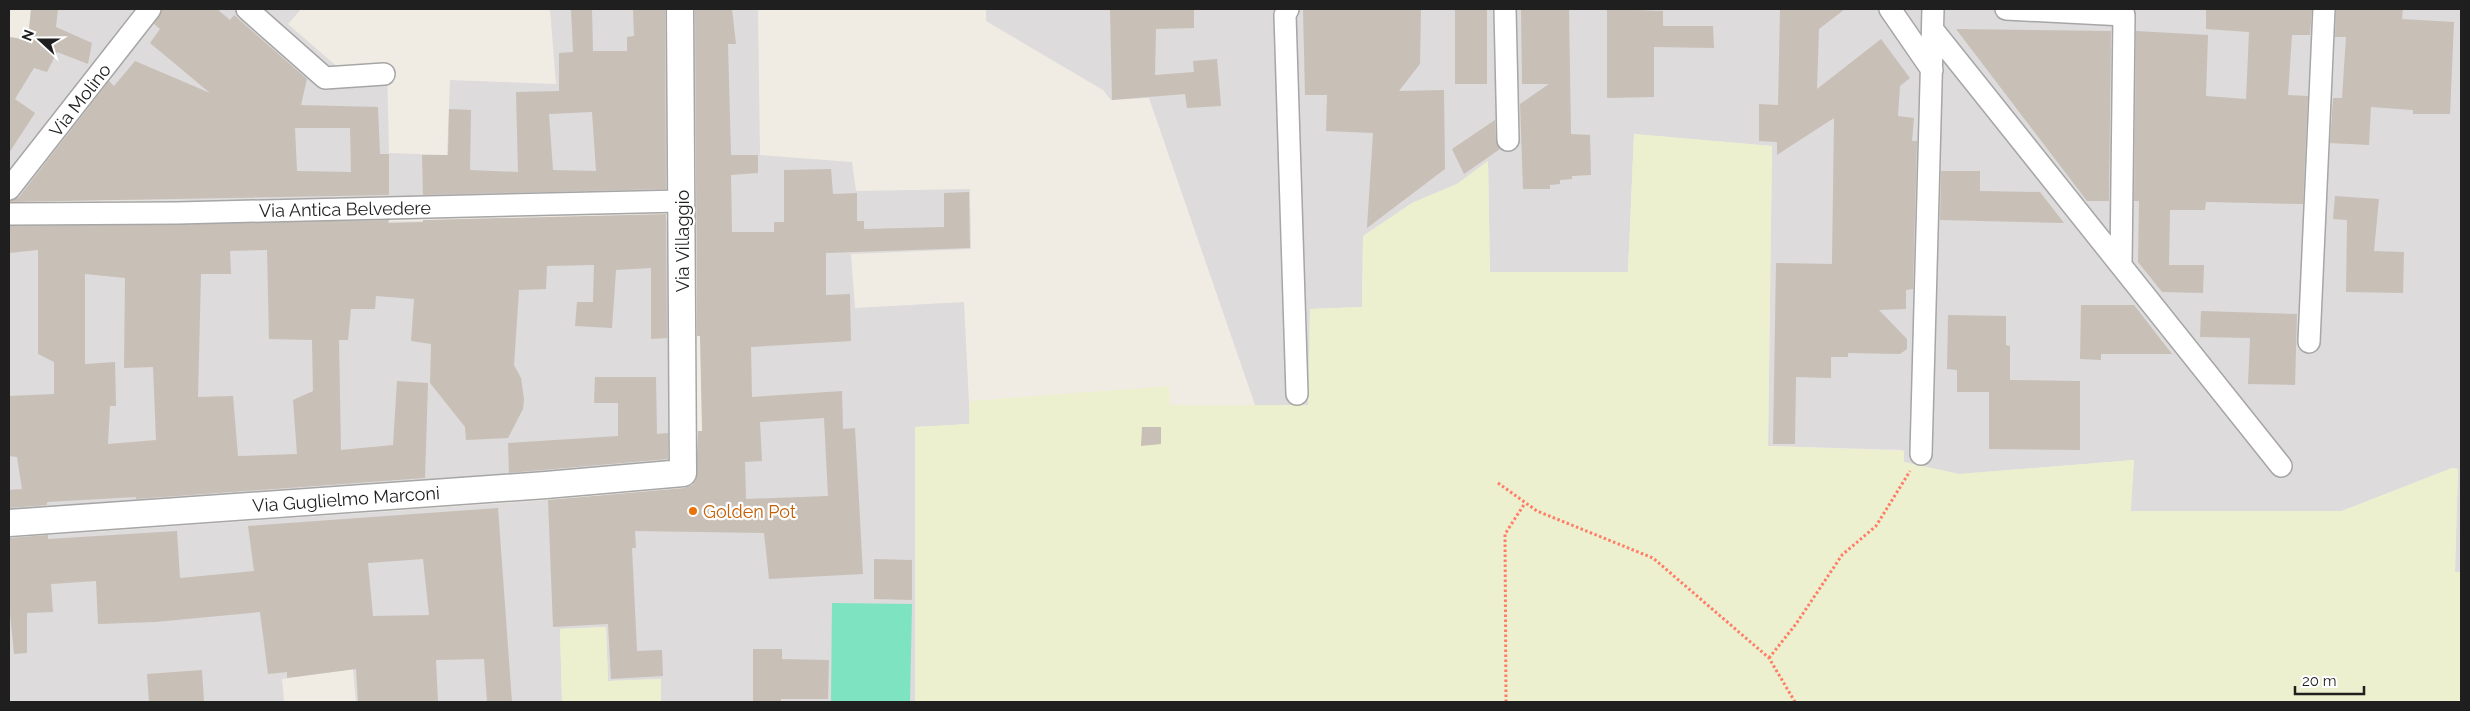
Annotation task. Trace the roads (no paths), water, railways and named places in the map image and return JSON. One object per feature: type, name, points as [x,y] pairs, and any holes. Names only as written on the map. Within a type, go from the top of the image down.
[{"type":"street","name":"Via Molino","points":[[9,189],[150,9]]},
{"type":"street","points":[[247,9],[325,78],[384,74]]},
{"type":"street","name":"Via Villaggio","points":[[680,9],[683,473]]},
{"type":"street","points":[[1288,9],[1285,15],[1297,394]]},
{"type":"street","points":[[1505,9],[1508,140]]},
{"type":"street","points":[[1890,9],[1932,70]]},
{"type":"street","points":[[2006,9],[2124,16],[2120,265]]},
{"type":"street","points":[[2309,342],[2324,9]]},
{"type":"street","points":[[1921,454],[1933,19]]},
{"type":"street","points":[[1933,19],[2120,265],[2281,466]]},
{"type":"street","name":"Via Antica Belvedere","points":[[9,214],[177,213],[681,201]]},
{"type":"street","name":"Via Guglielmo Marconi","points":[[9,523],[546,485],[683,473]]},
{"type":"place","name":"Golden Pot","points":[[693,511]]}]
